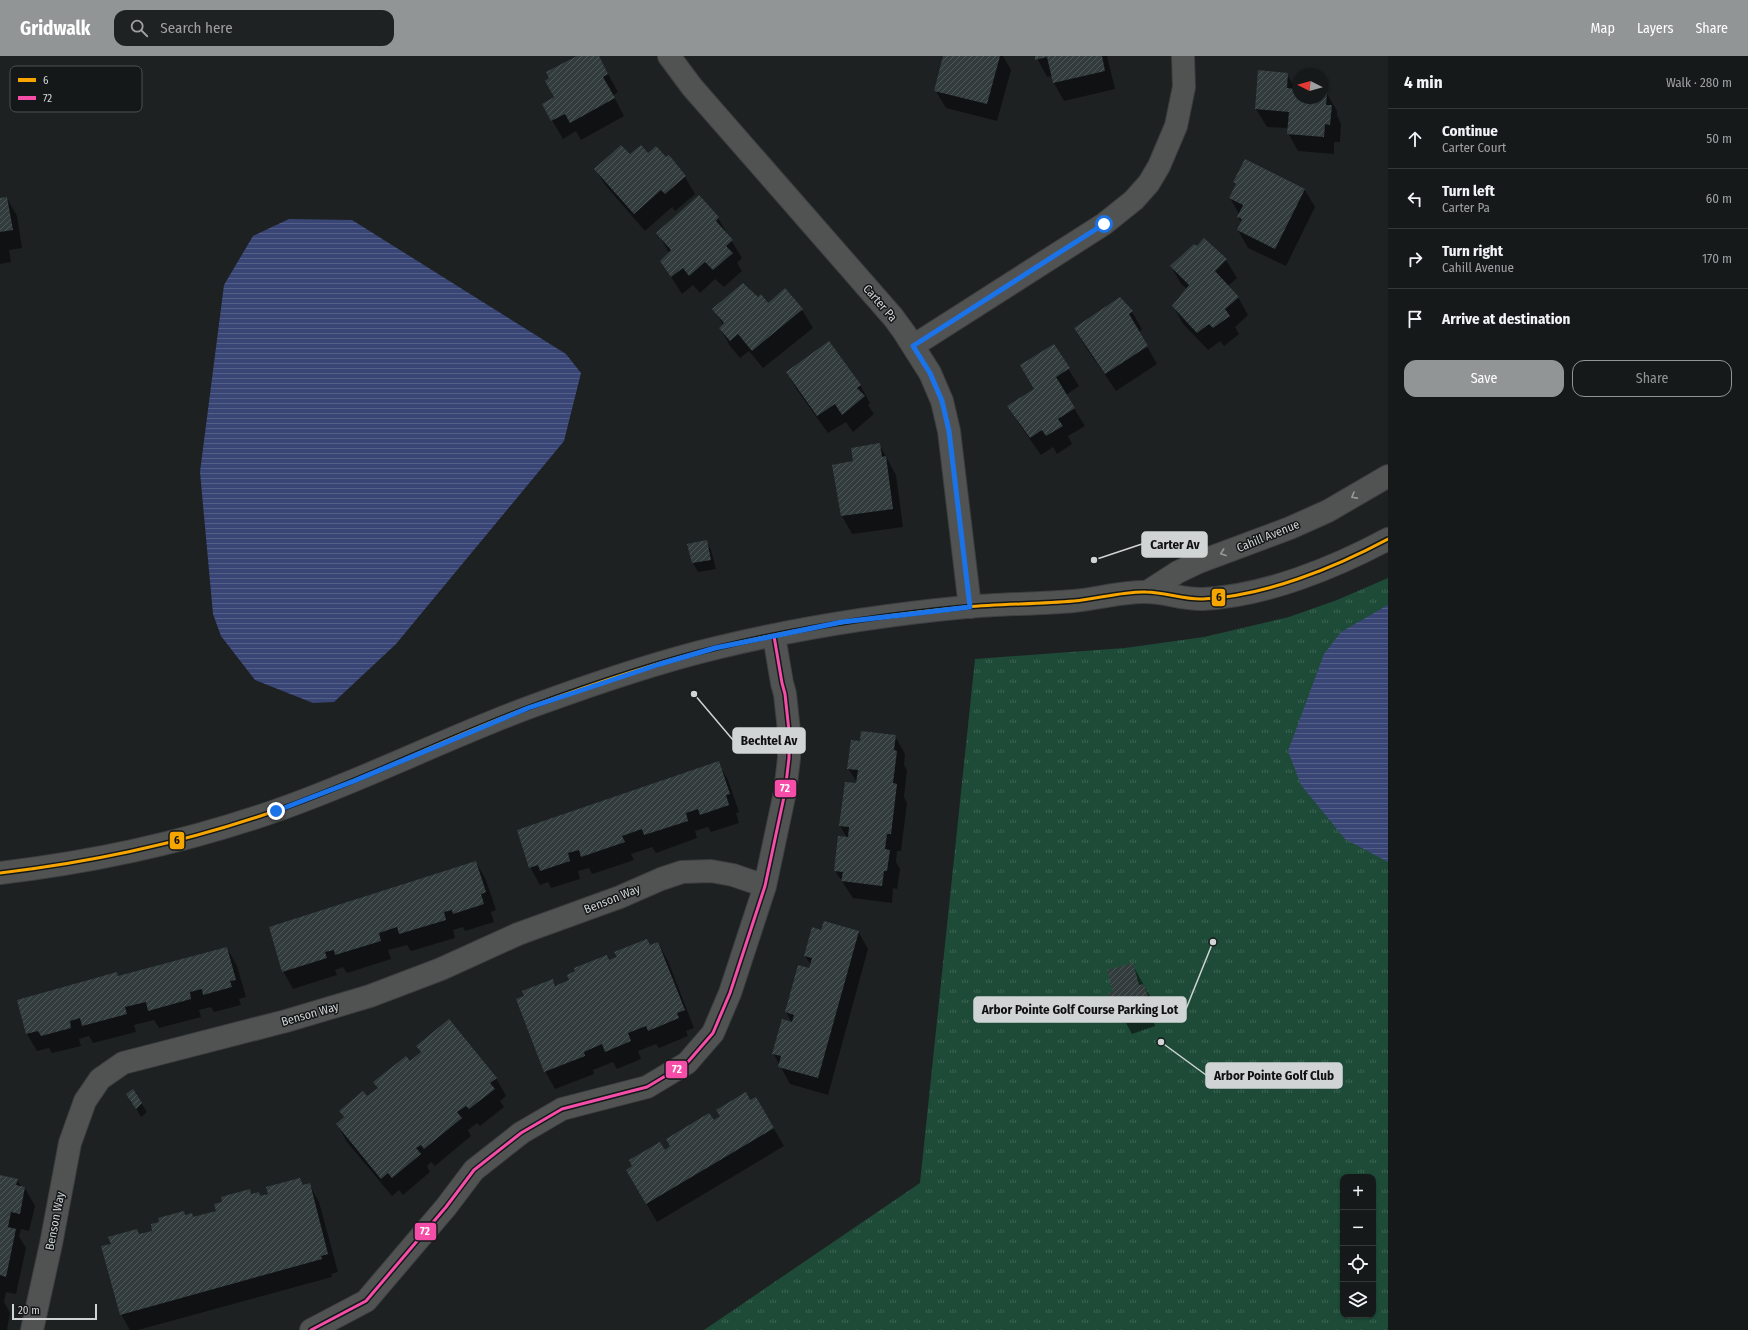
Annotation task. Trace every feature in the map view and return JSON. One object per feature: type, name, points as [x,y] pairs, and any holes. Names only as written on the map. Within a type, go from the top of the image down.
[{"type":"street","name":"Carter Pa","points":[[669,56],[692,87],[893,317],[930,373],[942,401],[949,431],[970,607]]},
{"type":"street","points":[[913,346],[1104,224],[1134,200],[1148,184],[1159,166],[1176,126],[1184,87],[1183,56]]},
{"type":"street","name":"Cahill Avenue","points":[[1147,592],[1178,572],[1199,562],[1283,531],[1328,511],[1388,476]]},
{"type":"street","name":"Cahill Avenue","points":[[0,873],[108,856],[194,837],[276,811],[361,778],[528,708],[660,664],[715,648],[842,622],[970,607],[1075,601],[1147,592],[1202,599],[1242,593],[1284,583],[1328,568],[1388,539]]},
{"type":"street","points":[[311,1330],[366,1301],[442,1213],[474,1170],[521,1133],[562,1109],[647,1087],[687,1063],[713,1033],[730,993],[765,886],[786,792],[789,758],[789,731],[785,694],[774,636]]},
{"type":"street","name":"Benson Way","points":[[32,1330],[51,1244],[70,1143],[85,1101],[100,1079],[123,1063],[286,1021],[370,996],[441,969],[518,934],[620,897],[661,879],[682,872],[712,871],[733,875],[765,886]]},
{"type":"green space","points":[[1388,578],[1388,1330],[704,1330],[920,1183],[975,659],[1125,648],[1204,637],[1289,617],[1337,600]]},
{"type":"water","points":[[289,219],[352,220],[566,354],[581,373],[564,441],[396,644],[334,702],[313,703],[255,680],[221,636],[213,614],[200,472],[224,285],[253,236]]},
{"type":"water","points":[[1388,605],[1388,862],[1345,839],[1301,785],[1288,751],[1324,654],[1341,632]]},
{"type":"building","points":[[577,56],[599,56],[608,74],[603,77],[615,98],[570,123],[565,114],[551,121],[542,104],[554,97],[545,81],[549,78],[546,72]]},
{"type":"building","points":[[943,56],[1000,56],[987,104],[934,91]]},
{"type":"building","points":[[1035,56],[1102,56],[1105,71],[1053,83],[1047,57],[1035,60]]},
{"type":"building","points":[[1258,70],[1288,73],[1287,88],[1292,88],[1292,104],[1332,105],[1330,125],[1325,124],[1324,137],[1287,134],[1289,112],[1255,109]]},
{"type":"building","points":[[621,145],[630,154],[641,145],[648,153],[656,146],[666,157],[669,155],[686,176],[665,194],[661,190],[634,214],[594,169]]},
{"type":"building","points":[[1245,159],[1305,189],[1275,249],[1237,230],[1242,219],[1237,217],[1243,205],[1229,198],[1236,184],[1233,182]]},
{"type":"building","points":[[699,195],[719,217],[716,221],[733,240],[726,246],[733,253],[713,270],[705,262],[689,276],[683,268],[671,277],[660,261],[671,250],[656,233]]},
{"type":"building","points":[[7,197],[13,230],[0,232],[0,198]]},
{"type":"building","points":[[1204,238],[1227,259],[1215,271],[1239,297],[1225,309],[1230,316],[1213,328],[1209,324],[1197,333],[1172,306],[1189,285],[1170,266],[1194,244],[1197,246]]},
{"type":"building","points":[[743,283],[758,297],[761,294],[768,303],[785,288],[803,309],[752,351],[738,334],[730,341],[719,328],[724,323],[712,309]]},
{"type":"building","points":[[1120,297],[1133,311],[1129,314],[1148,346],[1105,374],[1074,328]]},
{"type":"building","points":[[829,341],[861,385],[857,388],[865,396],[842,415],[835,404],[817,416],[786,372]]},
{"type":"building","points":[[1054,344],[1070,368],[1056,377],[1075,408],[1058,419],[1063,426],[1046,436],[1042,430],[1030,438],[1007,406],[1034,389],[1020,365]]},
{"type":"building","points":[[880,443],[882,457],[886,456],[893,509],[841,516],[832,465],[853,461],[851,448]]},
{"type":"building","points":[[707,540],[711,560],[692,563],[687,544]]},
{"type":"building","points":[[861,731],[896,735],[894,750],[897,751],[893,783],[897,784],[891,834],[887,834],[885,849],[890,850],[887,871],[884,871],[882,886],[841,881],[843,872],[834,871],[838,836],[848,837],[849,827],[839,826],[845,782],[856,783],[858,770],[847,769],[851,740],[860,741]]},
{"type":"building","points":[[719,761],[730,794],[726,795],[729,805],[700,815],[698,809],[686,813],[688,821],[644,835],[642,829],[622,836],[625,842],[581,857],[579,850],[568,853],[570,861],[540,871],[538,865],[529,868],[517,830]]},
{"type":"building","points":[[476,861],[486,892],[481,894],[484,904],[453,914],[452,910],[444,912],[446,920],[399,934],[397,927],[379,933],[381,941],[335,955],[334,950],[325,952],[327,958],[282,972],[269,927]]},
{"type":"building","points":[[824,921],[859,931],[818,1078],[778,1067],[781,1056],[772,1054],[782,1019],[792,1022],[794,1015],[785,1012],[798,965],[809,968],[812,958],[804,956],[812,927],[821,930]]},
{"type":"building","points":[[647,939],[650,945],[658,942],[685,1010],[677,1013],[679,1018],[648,1031],[646,1026],[628,1033],[631,1041],[605,1052],[602,1044],[584,1052],[585,1056],[544,1072],[516,999],[524,996],[522,991],[553,979],[555,986],[569,980],[567,975],[575,971],[574,968],[607,955],[609,960],[617,957],[614,952]]},
{"type":"building","points":[[227,947],[236,980],[230,981],[232,987],[203,995],[202,989],[190,992],[191,999],[148,1011],[146,1002],[125,1007],[127,1014],[82,1026],[80,1018],[70,1021],[71,1028],[41,1036],[38,1031],[26,1034],[17,1000],[117,972],[118,976]]},
{"type":"building","points":[[1133,963],[1139,985],[1144,984],[1148,996],[1142,997],[1145,1008],[1121,1017],[1118,1005],[1112,1006],[1108,993],[1113,992],[1107,970]]},
{"type":"building","points":[[449,1019],[497,1078],[490,1083],[495,1089],[469,1109],[466,1106],[457,1112],[462,1118],[424,1149],[421,1145],[416,1148],[421,1154],[392,1178],[388,1173],[381,1179],[336,1124],[344,1117],[339,1111],[363,1091],[367,1096],[378,1088],[373,1082],[406,1056],[410,1061],[421,1052],[416,1046]]},
{"type":"building","points":[[133,1089],[142,1103],[136,1109],[126,1094]]},
{"type":"building","points":[[746,1092],[750,1100],[756,1097],[774,1128],[646,1204],[626,1170],[632,1166],[629,1160],[660,1142],[665,1150],[670,1146],[666,1139],[709,1113],[714,1120],[720,1116],[716,1110]]},
{"type":"building","points":[[0,1175],[18,1179],[16,1185],[25,1187],[20,1214],[11,1212],[8,1227],[16,1229],[6,1277],[0,1275]]},
{"type":"building","points":[[300,1178],[303,1185],[310,1183],[328,1254],[321,1256],[322,1259],[120,1315],[101,1246],[111,1244],[108,1237],[137,1229],[139,1234],[152,1231],[151,1224],[159,1222],[158,1218],[184,1211],[185,1215],[192,1213],[193,1217],[216,1211],[214,1204],[222,1202],[221,1197],[250,1189],[251,1194],[259,1192],[260,1196],[268,1194],[266,1187]]},
{"type":"transit line","name":"6","points":[[0,873],[70,863],[139,850],[241,822],[339,787],[498,719],[530,707],[669,660],[716,648],[778,634],[840,623],[966,607],[1074,601],[1138,592],[1153,592],[1196,599],[1227,597],[1298,579],[1345,560],[1388,539]]},
{"type":"transit line","name":"72","points":[[311,1330],[366,1301],[446,1207],[474,1170],[521,1133],[562,1109],[647,1087],[687,1063],[713,1033],[730,993],[765,886],[785,792],[789,758],[789,731],[785,694],[774,636]]},
{"type":"place","name":"Carter Av","points":[[1094,560]]},
{"type":"place","name":"Bechtel Av","points":[[694,694]]},
{"type":"place","name":"Arbor Pointe Golf Course Parking Lot","points":[[1213,942]]},
{"type":"place","name":"Arbor Pointe Golf Club","points":[[1161,1042]]},
{"type":"route","points":[[276,811],[354,781],[528,708],[587,687],[660,664],[715,648],[842,622],[970,607],[949,431],[942,401],[930,373],[913,346],[1104,224]]}]
